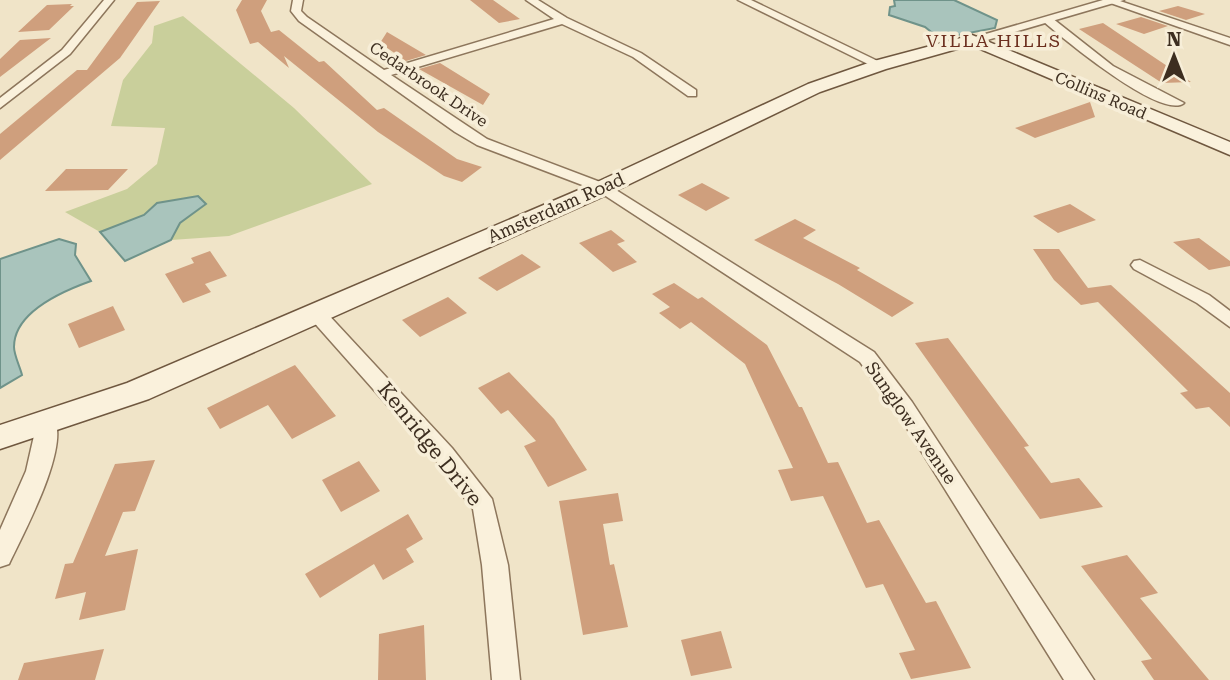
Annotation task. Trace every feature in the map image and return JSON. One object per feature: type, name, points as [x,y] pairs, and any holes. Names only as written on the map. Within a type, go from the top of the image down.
[{"type":"main road","name":"Amsterdam Road","points":[[0,437],[46,424],[138,391],[603,188],[814,88],[880,65],[972,40]]},
{"type":"main road","name":"Collins Road","points":[[972,40],[1230,149]]},
{"type":"street","points":[[0,104],[66,52],[109,0]]},
{"type":"street","name":"Cedarbrook Drive","points":[[298,0],[296,11],[303,19],[482,142],[603,188]]},
{"type":"street","points":[[531,0],[563,20],[637,55],[692,93]]},
{"type":"street","points":[[743,0],[880,65]]},
{"type":"street","points":[[1113,1],[1230,42]]},
{"type":"street","name":"Amsterdam Road","points":[[972,40],[1113,1]]},
{"type":"street","points":[[383,74],[563,20]]},
{"type":"street","points":[[1048,20],[1124,77],[1158,96],[1178,103]]},
{"type":"street","name":"Sunglow Avenue","points":[[603,188],[867,357],[905,408],[1080,680]]},
{"type":"street","points":[[1140,265],[1203,299],[1230,321]]},
{"type":"street","name":"Kenridge Drive","points":[[317,314],[444,454],[484,506],[495,565],[506,680]]},
{"type":"street","points":[[0,556],[44,453],[48,433],[46,424]]},
{"type":"green space","points":[[183,16],[294,108],[372,184],[229,236],[171,240],[180,223],[205,204],[198,196],[157,203],[144,215],[100,232],[65,212],[127,189],[157,164],[165,128],[111,126],[123,80],[152,43],[154,26]]},
{"type":"water","points":[[894,0],[954,0],[997,20],[995,28],[953,36],[935,35],[925,27],[889,15],[890,7],[895,6]]},
{"type":"water","points":[[198,196],[206,204],[180,223],[171,240],[125,261],[100,232],[144,215],[157,203]]},
{"type":"water","points":[[59,239],[76,244],[75,255],[91,281],[54,297],[22,323],[14,347],[22,375],[0,388],[0,259]]},
{"type":"building","points":[[242,0],[267,0],[261,11],[271,32],[279,30],[319,62],[324,61],[377,110],[384,108],[457,159],[482,167],[462,182],[444,176],[378,132],[284,56],[289,68],[258,42],[250,44],[236,10]]},
{"type":"building","points":[[470,0],[493,0],[520,19],[499,23]]},
{"type":"building","points":[[160,1],[120,58],[0,160],[0,134],[77,70],[87,70],[137,2]]},
{"type":"building","points":[[72,4],[70,6],[74,6],[49,30],[18,32],[47,5]]},
{"type":"building","points":[[1178,6],[1205,14],[1186,20],[1159,11]]},
{"type":"building","points":[[1141,17],[1168,26],[1144,34],[1116,24]]},
{"type":"building","points":[[1103,23],[1191,82],[1162,83],[1079,29]]},
{"type":"building","points":[[387,32],[426,55],[406,61],[380,43]]},
{"type":"building","points":[[51,38],[0,77],[0,59],[20,40]]},
{"type":"building","points":[[440,63],[490,94],[483,105],[419,69]]},
{"type":"building","points":[[1090,102],[1095,117],[1035,138],[1015,128]]},
{"type":"building","points":[[66,169],[128,169],[108,190],[45,191]]},
{"type":"building","points":[[702,183],[730,198],[706,211],[678,195]]},
{"type":"building","points":[[1070,204],[1096,220],[1058,233],[1033,216]]},
{"type":"building","points":[[795,219],[816,230],[803,238],[860,268],[857,270],[914,303],[892,317],[838,284],[754,240]]},
{"type":"building","points":[[611,230],[625,241],[617,244],[637,262],[613,272],[579,243]]},
{"type":"building","points":[[1199,238],[1230,261],[1230,266],[1209,270],[1173,242]]},
{"type":"building","points":[[1033,249],[1059,249],[1088,288],[1111,285],[1230,393],[1230,427],[1209,407],[1196,409],[1180,393],[1188,391],[1098,302],[1081,305],[1054,280]]},
{"type":"building","points":[[210,251],[227,276],[205,284],[211,292],[183,303],[165,274],[194,263],[191,258]]},
{"type":"building","points":[[522,254],[541,267],[497,291],[478,278]]},
{"type":"building","points":[[674,283],[698,299],[702,297],[767,345],[799,407],[802,407],[828,463],[838,462],[867,523],[879,520],[926,603],[936,601],[971,668],[911,679],[899,653],[915,650],[883,584],[866,588],[823,496],[791,501],[778,470],[793,468],[745,364],[691,322],[680,329],[659,313],[670,307],[652,294]]},
{"type":"building","points":[[448,297],[467,313],[420,337],[402,320]]},
{"type":"building","points":[[113,306],[125,330],[79,348],[68,324]]},
{"type":"building","points":[[948,338],[1029,446],[1024,447],[1051,483],[1079,478],[1103,507],[1040,519],[915,343]]},
{"type":"building","points":[[295,365],[336,416],[292,439],[268,405],[220,429],[207,408]]},
{"type":"building","points":[[509,372],[554,419],[587,470],[548,487],[524,446],[536,441],[508,410],[501,414],[478,388]]},
{"type":"building","points":[[155,460],[135,511],[123,512],[105,556],[138,549],[125,610],[79,620],[86,592],[55,599],[65,564],[73,563],[115,464]]},
{"type":"building","points":[[359,461],[380,491],[341,512],[322,480]]},
{"type":"building","points":[[618,493],[623,521],[603,524],[610,565],[614,564],[628,627],[583,635],[559,501]]},
{"type":"building","points":[[408,514],[423,539],[406,549],[414,562],[383,580],[374,564],[320,598],[305,574]]},
{"type":"building","points":[[1127,555],[1158,593],[1140,598],[1209,680],[1154,680],[1141,661],[1152,659],[1081,566]]},
{"type":"building","points":[[424,625],[426,680],[378,680],[379,634]]},
{"type":"building","points":[[721,631],[732,668],[691,676],[681,640]]},
{"type":"building","points":[[104,649],[95,680],[18,680],[24,663]]},
{"type":"district","name":"VILLA HILLS","points":[[994,41]]}]
